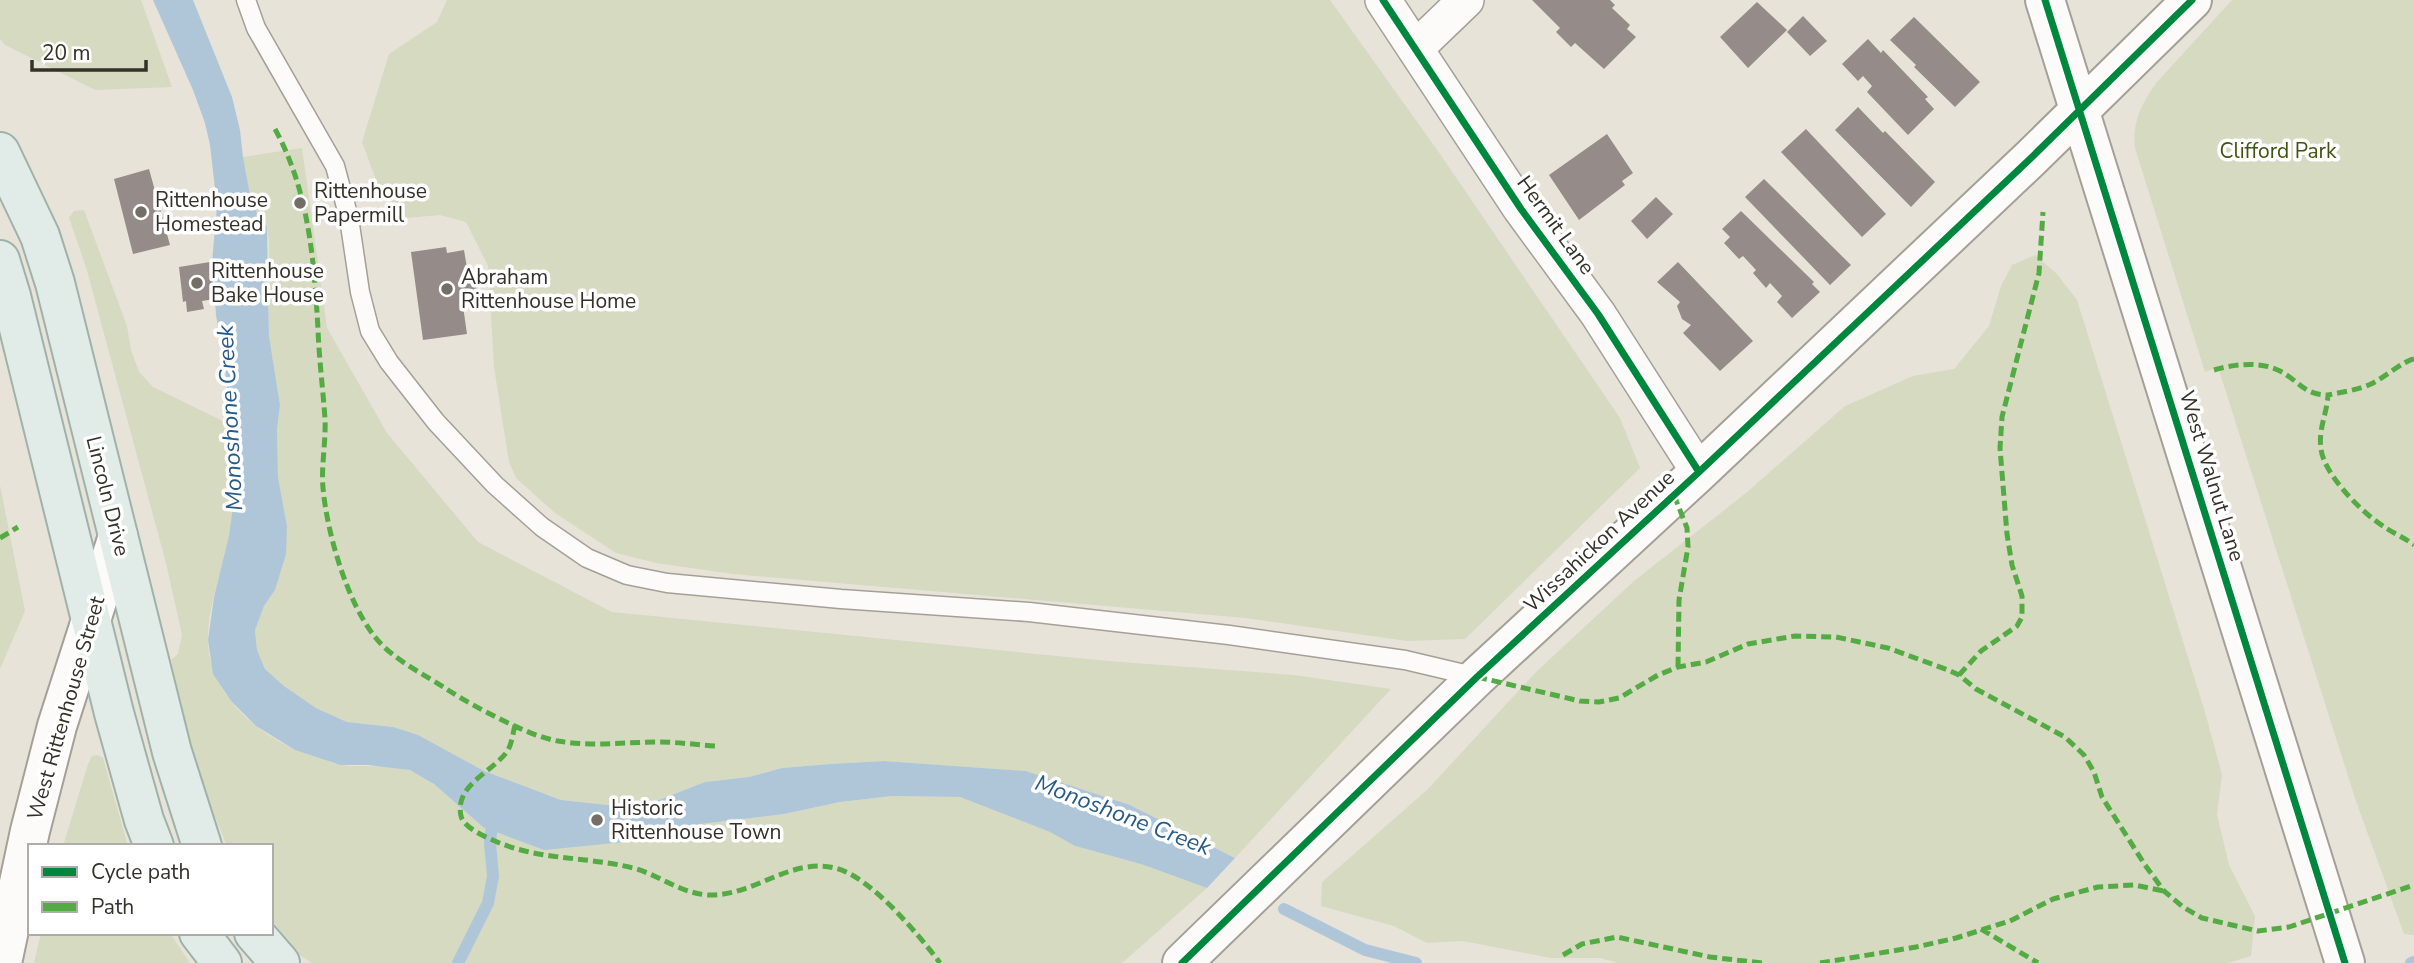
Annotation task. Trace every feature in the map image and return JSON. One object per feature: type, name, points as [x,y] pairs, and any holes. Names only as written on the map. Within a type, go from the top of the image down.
[{"type":"main road","name":"Lincoln Drive","points":[[0,152],[40,236],[55,284],[172,752],[201,844]]},
{"type":"main road","points":[[0,260],[15,309],[128,764],[153,844]]},
{"type":"main road","points":[[201,935],[222,963]]},
{"type":"main road","points":[[256,935],[280,963]]},
{"type":"street","name":"Hermit Lane","points":[[1383,0],[1521,209],[1598,314],[1699,472]]},
{"type":"street","points":[[1416,48],[1466,0]]},
{"type":"street","name":"West Walnut Lane","points":[[2045,0],[2345,963]]},
{"type":"street","name":"Wissahickon Avenue","points":[[1182,963],[1477,677],[1699,472],[2192,0]]},
{"type":"street","name":"West Rittenhouse Street","points":[[2,963],[30,831],[57,726],[118,536]]},
{"type":"lane","points":[[246,0],[257,28],[335,166],[349,218],[360,292],[370,331],[389,362],[436,422],[495,485],[542,527],[587,558],[627,575],[667,583],[1042,613],[1229,635],[1405,660],[1477,677]]},
{"type":"green space","points":[[0,0],[141,0],[172,87],[95,90],[5,45],[0,39]]},
{"type":"green space","points":[[447,0],[1330,0],[1440,154],[1620,418],[1640,468],[1465,639],[1407,641],[1245,618],[733,574],[656,563],[616,553],[555,513],[516,478],[509,462],[494,367],[488,266],[466,222],[440,215],[406,218],[379,188],[362,142],[389,54],[437,22]]},
{"type":"green space","name":"Clifford Park","points":[[2232,0],[2414,0],[2414,935],[2404,934],[2356,801],[2218,367],[2205,372],[2135,148],[2137,121],[2157,82]]},
{"type":"green space","points":[[302,148],[327,328],[387,433],[478,542],[612,612],[1108,661],[1294,675],[1391,689],[1235,858],[1130,805],[1026,771],[884,761],[782,768],[749,777],[705,782],[651,803],[617,806],[561,800],[484,771],[393,727],[347,722],[316,708],[265,669],[257,650],[255,629],[264,606],[275,590],[287,526],[278,477],[277,430],[280,405],[269,336],[269,241],[267,227],[252,205],[243,157]]},
{"type":"green space","points":[[84,210],[127,326],[131,350],[139,372],[153,387],[231,425],[233,508],[210,613],[210,659],[227,696],[256,726],[274,738],[292,748],[340,765],[392,767],[415,772],[452,800],[645,840],[676,827],[784,814],[840,802],[892,796],[960,797],[1050,832],[1075,846],[1141,864],[1207,888],[1122,963],[312,963],[296,953],[273,922],[273,844],[226,844],[198,776],[171,660],[178,654],[182,635],[166,563],[86,267],[69,218],[74,211]]},
{"type":"green space","points":[[2035,255],[2057,274],[2077,300],[2205,712],[2222,775],[2217,814],[2229,865],[2255,916],[2251,956],[2228,963],[1618,963],[1600,958],[1551,958],[1463,941],[1427,943],[1394,926],[1321,906],[1322,882],[1427,790],[1536,672],[1634,581],[1746,493],[1845,406],[1913,376],[1954,369],[1989,326],[2001,286],[2012,265]]},
{"type":"green space","points":[[0,485],[25,611],[0,669]]},
{"type":"green space","points":[[92,756],[103,758],[127,844],[64,844]]},
{"type":"green space","points":[[41,935],[171,935],[190,963],[34,963]]},
{"type":"water","points":[[153,0],[193,0],[232,97],[252,205],[267,227],[269,336],[280,405],[277,430],[278,477],[287,526],[286,554],[275,590],[264,606],[255,630],[257,650],[265,669],[284,686],[316,708],[347,722],[393,727],[418,735],[484,771],[561,800],[617,806],[651,803],[705,782],[749,777],[782,768],[830,764],[884,761],[1026,771],[1130,805],[1235,858],[1207,888],[1141,864],[1075,846],[1050,832],[960,797],[892,796],[840,802],[784,814],[676,827],[645,840],[544,850],[483,827],[434,784],[410,770],[340,765],[295,750],[256,726],[231,701],[213,674],[208,640],[214,597],[229,536],[236,485],[225,367],[216,315],[212,262],[217,206],[210,145],[193,90]]},
{"type":"building","points":[[1532,0],[1610,0],[1615,5],[1612,8],[1630,25],[1627,29],[1636,37],[1604,69],[1575,43],[1571,47],[1556,32],[1560,28]]},
{"type":"building","points":[[1757,2],[1787,30],[1748,68],[1720,37]]},
{"type":"building","points":[[1803,16],[1827,41],[1810,56],[1787,32]]},
{"type":"building","points":[[1914,17],[1980,82],[1955,107],[1890,40]]},
{"type":"building","points":[[1868,39],[1881,53],[1883,50],[1928,97],[1925,99],[1934,109],[1908,135],[1867,92],[1872,86],[1863,76],[1858,81],[1842,64]]},
{"type":"building","points":[[1858,107],[1935,182],[1911,207],[1835,130]]},
{"type":"building","points":[[1806,129],[1886,214],[1862,237],[1781,152]]},
{"type":"building","points":[[1607,134],[1633,173],[1622,181],[1625,185],[1579,220],[1549,175]]},
{"type":"building","name":"Rittenhouse Homestead","points":[[149,169],[170,245],[133,254],[114,179]]},
{"type":"building","points":[[1764,179],[1851,265],[1830,285],[1745,197]]},
{"type":"building","points":[[1656,197],[1673,214],[1647,239],[1631,221]]},
{"type":"building","points":[[1741,211],[1814,282],[1812,284],[1820,292],[1792,318],[1777,302],[1782,296],[1770,283],[1766,288],[1753,273],[1756,270],[1743,256],[1739,259],[1724,243],[1730,237],[1722,229]]},
{"type":"building","name":"Abraham Rittenhouse Home","points":[[446,247],[447,253],[464,250],[468,274],[475,273],[480,304],[463,306],[467,334],[423,340],[411,252]]},
{"type":"building","name":"Rittenhouse Bake House","points":[[210,262],[215,299],[202,301],[204,309],[187,312],[186,301],[183,302],[179,267]]},
{"type":"building","points":[[1678,262],[1753,341],[1720,371],[1683,333],[1691,325],[1682,319],[1677,306],[1680,302],[1657,282]]},
{"type":"waterway","points":[[458,963],[488,903],[493,876],[490,843],[493,814]]},
{"type":"waterway","name":"Monoshone Creek","points":[[1284,909],[1365,950],[1416,963]]},
{"type":"marked path","points":[[275,129],[296,177],[312,252],[325,419],[325,506],[347,586],[375,637],[400,660],[459,697],[533,734],[583,744],[658,742],[717,746]]},
{"type":"marked path","points":[[1959,675],[1981,651],[2017,626],[2022,617],[2022,596],[2012,565],[2007,534],[2000,448],[2002,417],[2039,273],[2043,212]]},
{"type":"marked path","points":[[2414,359],[2371,384],[2328,395],[2320,442],[2329,470],[2346,493],[2377,522],[2414,545]]},
{"type":"marked path","points":[[2214,370],[2239,365],[2264,366],[2280,371],[2313,393],[2328,395]]},
{"type":"marked path","points":[[1674,495],[1687,528],[1688,547],[1679,600],[1678,667]]},
{"type":"marked path","points":[[0,538],[18,527]]},
{"type":"marked path","points":[[1477,677],[1580,701],[1599,702],[1619,698],[1658,675],[1678,667],[1706,662],[1748,644],[1795,636],[1836,637],[1888,648],[1959,675],[1976,689],[2065,737],[2084,755],[2094,772],[2102,797],[2164,891],[2202,918],[2258,931],[2289,927],[2414,885]]},
{"type":"marked path","points":[[515,725],[508,750],[463,795],[460,805],[462,819],[477,832],[521,850],[633,868],[698,894],[725,894],[802,868],[835,868],[849,873],[878,894],[920,937],[940,963]]},
{"type":"marked path","points":[[1820,963],[1956,938],[2010,921],[2053,899],[2098,887],[2134,885],[2164,891]]},
{"type":"marked path","points":[[1981,929],[2038,963]]},
{"type":"marked path","points":[[1563,955],[1582,944],[1617,937],[1710,957],[1762,963]]},
{"type":"cycle path","points":[[1383,0],[1521,209],[1598,314],[1699,472]]},
{"type":"cycle path","points":[[2045,0],[2345,963]]},
{"type":"cycle path","points":[[1182,963],[1477,677],[1699,472],[2031,158],[2192,0]]},
{"type":"place","name":"Rittenhouse Papermill","points":[[300,203]]},
{"type":"place","name":"Rittenhouse Homestead","points":[[141,212]]},
{"type":"place","name":"Rittenhouse Bake House","points":[[197,283]]},
{"type":"place","name":"Abraham Rittenhouse Home","points":[[447,289]]},
{"type":"place","name":"Historic Rittenhouse Town","points":[[597,820]]}]
